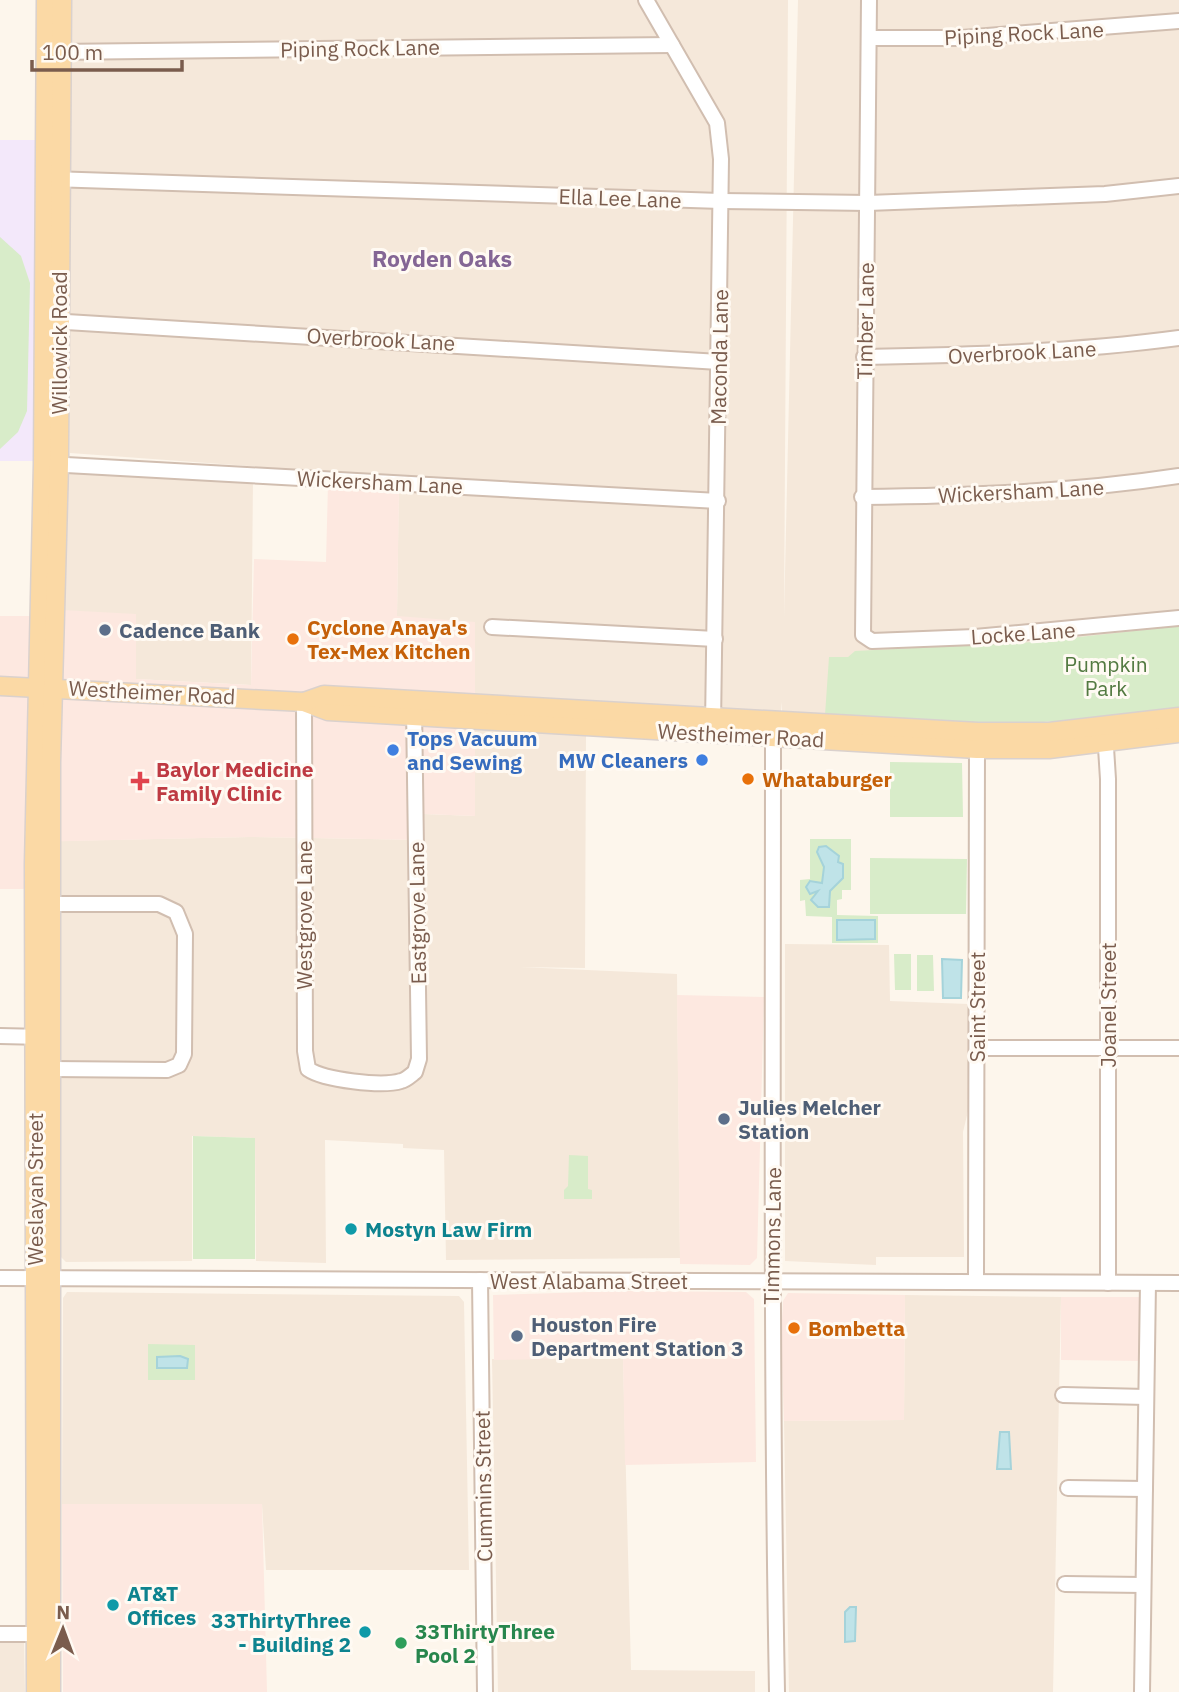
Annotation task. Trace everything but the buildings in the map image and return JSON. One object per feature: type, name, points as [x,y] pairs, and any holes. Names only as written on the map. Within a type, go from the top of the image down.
[{"type":"main road","name":"Willowick Road","points":[[46,0],[55,52]]},
{"type":"main road","name":"Willowick Road","points":[[46,686],[51,464],[50,184],[55,52],[62,0]]},
{"type":"main road","name":"Westheimer Road","points":[[0,686],[46,686],[304,702],[324,695],[414,708],[713,726],[804,723],[872,735]]},
{"type":"main road","name":"Weslayan Street","points":[[36,1692],[43,1634],[43,904],[46,686]]},
{"type":"main road","name":"Westheimer Road","points":[[1105,735],[1179,717]]},
{"type":"main road","points":[[773,737],[784,729],[804,723]]},
{"type":"main road","name":"Westheimer Road","points":[[713,726],[773,737],[872,735],[977,741],[1049,732],[1105,735],[1179,733]]},
{"type":"main road","name":"Weslayan Street","points":[[43,1037],[51,1069],[43,1278]]},
{"type":"main road","name":"Weslayan Street","points":[[43,1634],[51,1692]]},
{"type":"street","name":"Maconda Lane","points":[[646,0],[717,122],[721,201],[713,726]]},
{"type":"street","name":"Timber Lane","points":[[866,640],[862,629],[862,497],[869,0]]},
{"type":"street","name":"Piping Rock Lane","points":[[869,38],[962,38],[1179,21]]},
{"type":"street","name":"Piping Rock Lane","points":[[55,52],[672,45]]},
{"type":"street","name":"Ella Lee Lane","points":[[50,184],[868,203],[1077,196],[1179,186]]},
{"type":"street","name":"Overbrook Lane","points":[[51,321],[719,362]]},
{"type":"street","name":"Overbrook Lane","points":[[864,357],[980,355],[1096,348],[1179,338]]},
{"type":"street","name":"Wickersham Lane","points":[[51,464],[718,501]]},
{"type":"street","name":"Wickersham Lane","points":[[862,497],[987,495],[1121,485],[1179,476]]},
{"type":"street","name":"Locke Lane","points":[[866,640],[988,636],[1179,618]]},
{"type":"street","points":[[492,628],[715,639]]},
{"type":"street","name":"Westgrove Lane","points":[[304,702],[304,1051],[308,1069],[319,1077],[364,1081]]},
{"type":"street","name":"Eastgrove Lane","points":[[364,1081],[401,1081],[415,1072],[419,1059],[414,708]]},
{"type":"street","name":"Joanel Street","points":[[1105,735],[1108,1283]]},
{"type":"street","name":"Timmons Lane","points":[[773,737],[775,1134],[771,1281],[777,1692]]},
{"type":"street","name":"Saint Street","points":[[976,1282],[977,741]]},
{"type":"street","points":[[43,904],[159,904],[176,912],[185,934],[184,1054],[179,1065],[172,1069],[51,1069]]},
{"type":"street","points":[[0,1036],[43,1037]]},
{"type":"street","points":[[977,1048],[1179,1048]]},
{"type":"street","name":"West Alabama Street","points":[[0,1278],[1179,1283]]},
{"type":"street","name":"Cummins Street","points":[[480,1280],[485,1692]]},
{"type":"street","points":[[1142,1692],[1148,1283]]},
{"type":"street","points":[[1063,1395],[1146,1396]]},
{"type":"street","points":[[1068,1488],[1145,1489]]},
{"type":"street","points":[[1065,1584],[1143,1585]]},
{"type":"street","points":[[0,1634],[43,1634]]},
{"type":"shaded area","points":[[69,0],[788,0],[784,618],[798,0],[1179,0],[1179,706],[832,714],[782,711],[782,702],[781,711],[473,697],[397,616],[399,477],[70,453]]},
{"type":"shaded area","points":[[0,140],[41,140],[37,461],[0,461]]},
{"type":"shaded area","points":[[64,469],[253,479],[251,685],[136,679],[62,610]]},
{"type":"shaded area","points":[[328,484],[399,488],[397,616],[475,622],[475,816],[424,814],[425,840],[249,837],[29,842],[29,889],[0,889],[0,616],[34,616],[62,610],[136,614],[136,679],[251,685],[254,559],[326,562]]},
{"type":"shaded area","points":[[473,725],[586,734],[585,968],[520,967],[677,974],[680,1258],[446,1260],[444,1150],[403,1148],[403,1144],[325,1140],[326,1263],[256,1261],[255,1138],[192,1136],[192,1261],[66,1262],[60,1256],[59,841],[249,837],[425,840],[424,814],[475,816]]},
{"type":"shaded area","points":[[785,944],[889,945],[890,1001],[968,1004],[969,1107],[963,1132],[964,1257],[876,1257],[876,1265],[785,1261]]},
{"type":"shaded area","points":[[677,995],[764,997],[757,1258],[750,1265],[680,1264]]},
{"type":"shaded area","points":[[622,1291],[746,1292],[754,1299],[756,1462],[625,1465],[623,1358],[494,1360],[493,1295]]},
{"type":"shaded area","points":[[67,1292],[459,1296],[464,1302],[469,1570],[266,1570],[262,1504],[62,1504],[63,1298]]},
{"type":"shaded area","points":[[788,1293],[905,1295],[904,1420],[784,1421],[781,1339],[783,1301]]},
{"type":"shaded area","points":[[905,1295],[1061,1297],[1053,1692],[789,1692],[784,1421],[904,1420]]},
{"type":"shaded area","points":[[1061,1297],[1140,1297],[1141,1361],[1061,1360]]},
{"type":"shaded area","points":[[623,1358],[631,1670],[755,1671],[755,1692],[498,1692],[492,1359]]},
{"type":"shaded area","points":[[62,1504],[262,1504],[267,1692],[63,1692]]},
{"type":"shaded area","points":[[0,1641],[24,1641],[25,1692],[0,1692]]},
{"type":"green space","points":[[0,237],[21,256],[30,283],[27,411],[18,432],[0,449]]},
{"type":"green space","name":"Pumpkin Park","points":[[1179,626],[1179,707],[1105,718],[1011,724],[825,715],[829,657],[848,657],[855,651],[1034,642]]},
{"type":"green space","points":[[890,762],[962,763],[963,817],[890,817]]},
{"type":"green space","points":[[810,839],[851,839],[851,890],[842,890],[842,899],[837,900],[837,915],[878,916],[878,943],[832,943],[832,917],[806,916],[805,900],[800,901],[800,880],[810,879]]},
{"type":"green space","points":[[870,858],[967,859],[966,914],[870,914]]},
{"type":"green space","points":[[894,954],[911,954],[911,990],[895,990]]},
{"type":"green space","points":[[917,955],[933,955],[934,991],[917,991]]},
{"type":"green space","points":[[193,1136],[255,1138],[255,1259],[193,1259]]},
{"type":"green space","points":[[569,1155],[588,1156],[588,1189],[592,1190],[592,1199],[564,1199],[564,1190],[568,1186]]},
{"type":"green space","points":[[148,1344],[195,1345],[195,1380],[148,1380]]},
{"type":"water","points":[[826,846],[839,856],[838,862],[843,864],[843,878],[830,891],[829,907],[818,907],[811,900],[818,891],[810,894],[806,887],[810,881],[822,883],[824,867],[817,852],[819,847]]},
{"type":"water","points":[[837,920],[875,920],[875,939],[837,940]]},
{"type":"water","points":[[942,959],[962,960],[961,998],[943,998]]},
{"type":"water","points":[[180,1356],[188,1359],[187,1368],[157,1368],[157,1357]]},
{"type":"water","points":[[1000,1432],[1009,1432],[1011,1469],[997,1469]]},
{"type":"water","points":[[850,1607],[856,1607],[855,1641],[845,1642],[845,1612]]},
{"type":"place","name":"Cadence Bank","points":[[105,630]]},
{"type":"place","name":"Cyclone Anaya's Tex-Mex Kitchen","points":[[293,639]]},
{"type":"place","name":"Tops Vacuum and Sewing","points":[[393,750]]},
{"type":"place","name":"MW Cleaners","points":[[702,760]]},
{"type":"place","name":"Whataburger","points":[[748,779]]},
{"type":"place","name":"Baylor Medicine Family Clinic","points":[[140,781]]},
{"type":"place","name":"Julies Melcher Station","points":[[724,1119]]},
{"type":"place","name":"Mostyn Law Firm","points":[[351,1229]]},
{"type":"place","name":"Bombetta","points":[[794,1328]]},
{"type":"place","name":"Houston Fire Department Station 3","points":[[517,1336]]},
{"type":"place","name":"AT&T Offices","points":[[113,1605]]},
{"type":"place","name":"33ThirtyThree - Building 2","points":[[365,1632]]},
{"type":"place","name":"33ThirtyThree Pool 2","points":[[401,1643]]},
{"type":"district","name":"Royden Oaks","points":[[442,258]]}]
